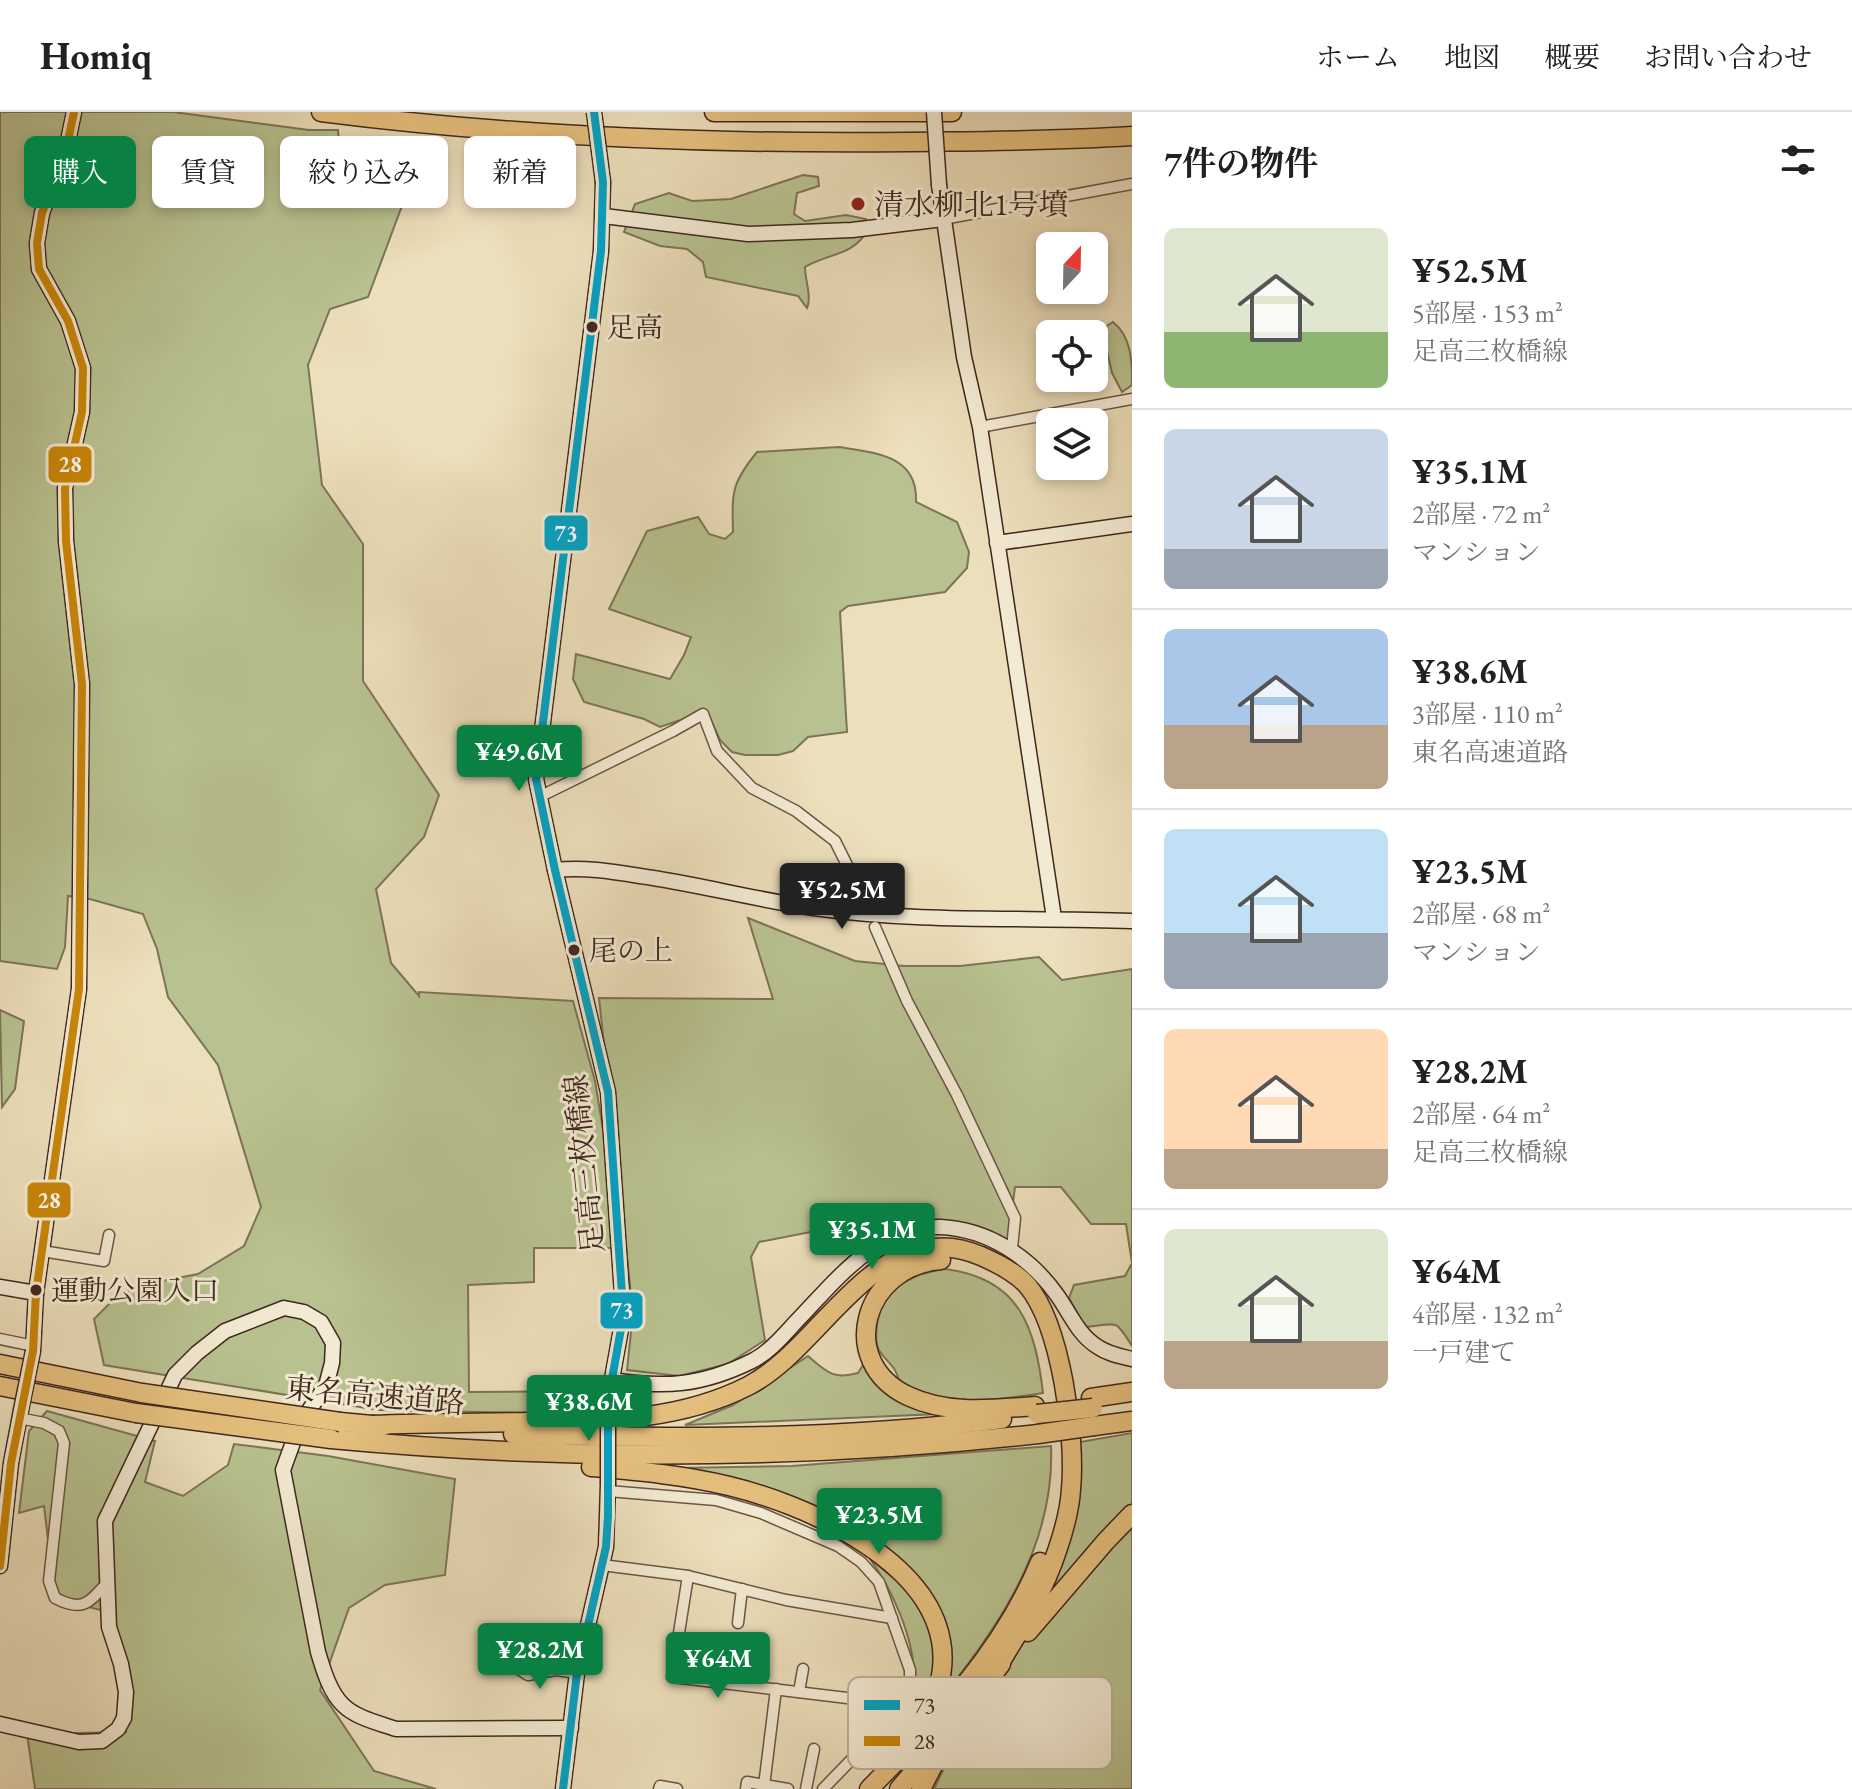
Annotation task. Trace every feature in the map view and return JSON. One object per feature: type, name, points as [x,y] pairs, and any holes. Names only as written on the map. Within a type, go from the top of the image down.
[{"type":"highway","points":[[714,112],[952,112]]},
{"type":"highway","points":[[329,113],[575,136],[835,143],[1132,136]]},
{"type":"highway","points":[[951,142],[1132,145]]},
{"type":"highway","points":[[372,1425],[611,1421],[662,1416],[705,1404],[750,1385],[795,1353],[836,1308],[878,1269],[906,1254],[935,1247],[969,1251],[1001,1264],[1026,1285],[1043,1311],[1059,1361],[1072,1438],[1071,1490],[1058,1548],[1036,1603],[995,1671]]},
{"type":"highway","points":[[972,1677],[1030,1584],[1047,1543],[1058,1504],[1060,1444],[1054,1392],[1043,1342],[1029,1310],[1010,1286],[985,1268],[969,1263],[923,1262],[900,1272],[883,1287],[869,1311],[868,1346],[877,1370],[895,1389],[919,1401],[950,1408],[1036,1410]]},
{"type":"highway","name":"東名高速道路","points":[[0,1364],[142,1393],[340,1422],[499,1434],[659,1439],[881,1431],[1036,1410],[1093,1411],[1132,1421]]},
{"type":"highway","name":"東名高速道路","points":[[0,1386],[136,1413],[331,1439],[441,1449],[566,1455],[773,1455],[876,1450],[1038,1434],[1093,1411],[1132,1402]]},
{"type":"highway","points":[[1093,1411],[1132,1392]]},
{"type":"highway","points":[[441,1449],[706,1481],[783,1503],[820,1519],[894,1567],[920,1593],[933,1616],[941,1641],[941,1677]]},
{"type":"highway","points":[[990,1677],[1132,1514]]},
{"type":"highway","points":[[869,1789],[889,1769]]},
{"type":"highway","points":[[899,1789],[916,1769]]},
{"type":"highway","points":[[921,1789],[931,1769]]},
{"type":"street","name":"足高三枚橋線","points":[[563,1789],[577,1673],[607,1532],[608,1401],[621,1329],[622,1294],[608,1092],[536,779],[604,216],[594,112]]},
{"type":"street","points":[[934,112],[943,219],[964,357],[980,427],[1054,918]]},
{"type":"street","points":[[0,1566],[11,1463],[33,1349],[36,1293],[79,989],[82,684],[66,541],[65,488],[82,412],[83,368],[68,321],[39,269],[37,243],[42,213],[63,158],[74,116]]},
{"type":"street","points":[[604,216],[748,234],[840,231],[943,219],[1132,184]]},
{"type":"street","points":[[980,427],[1132,399]]},
{"type":"street","points":[[997,543],[1132,524]]},
{"type":"street","points":[[539,797],[703,714],[717,751],[752,788],[796,811],[835,841],[863,897]]},
{"type":"street","points":[[555,870],[583,867],[682,882],[811,908],[877,916],[1132,921]]},
{"type":"street","points":[[875,927],[907,1001],[957,1095],[1015,1218],[1012,1248]]},
{"type":"street","points":[[611,1380],[673,1386],[694,1382],[754,1360],[780,1339],[858,1258],[879,1244],[899,1236],[918,1229],[940,1227],[962,1230],[1012,1248],[1046,1280],[1084,1336],[1110,1354],[1132,1359]]},
{"type":"street","points":[[42,1251],[104,1261],[109,1235]]},
{"type":"street","points":[[0,1287],[36,1293]]},
{"type":"street","points":[[0,1724],[79,1742],[102,1741],[118,1729],[124,1718],[126,1692],[109,1627],[105,1521],[175,1375],[225,1331],[284,1308],[304,1312],[321,1322],[333,1343],[326,1386],[300,1423],[283,1470],[318,1652],[325,1676],[342,1705],[371,1721],[396,1729],[571,1728]]},
{"type":"street","points":[[0,1339],[33,1349]]},
{"type":"street","points":[[20,1414],[59,1431],[64,1443],[49,1581],[55,1598],[72,1606],[89,1603],[107,1583]]},
{"type":"street","points":[[608,1488],[716,1500],[794,1526],[838,1546],[861,1562],[879,1582],[910,1677]]},
{"type":"street","points":[[602,1565],[688,1576],[786,1600],[892,1618]]},
{"type":"street","points":[[688,1576],[672,1677],[848,1698]]},
{"type":"street","points":[[738,1623],[742,1589]]},
{"type":"street","points":[[716,1682],[720,1653]]},
{"type":"street","points":[[517,1668],[528,1675],[556,1670],[577,1673]]},
{"type":"street","points":[[799,1692],[803,1669]]},
{"type":"street","points":[[764,1786],[776,1689]]},
{"type":"street","points":[[806,1789],[814,1749]]},
{"type":"street","points":[[823,1789],[848,1763]]},
{"type":"street","points":[[746,1789],[747,1782],[788,1789]]},
{"type":"street","points":[[659,1789],[660,1786],[677,1789]]},
{"type":"green space","points":[[0,112],[173,112],[309,130],[338,130],[339,136],[280,136],[280,208],[401,208],[368,297],[330,309],[308,365],[322,485],[363,544],[363,681],[439,795],[424,837],[376,889],[391,963],[419,996],[419,992],[573,1001],[595,1081],[605,1141],[614,1248],[534,1248],[534,1282],[468,1285],[469,1392],[592,1391],[593,1414],[378,1410],[104,1365],[94,1319],[117,1296],[146,1284],[198,1274],[244,1246],[261,1207],[218,1065],[168,997],[157,949],[143,914],[68,896],[65,947],[57,969],[0,961]]},
{"type":"green space","points":[[803,175],[818,177],[819,186],[797,193],[794,214],[805,221],[846,215],[866,219],[868,230],[855,245],[805,267],[809,294],[807,308],[798,296],[706,277],[703,262],[687,249],[660,246],[624,232],[635,204],[669,193],[692,201],[731,199]]},
{"type":"green space","points":[[1113,322],[1124,335],[1131,359],[1132,385],[1122,392],[1112,373],[1108,355],[1108,325]]},
{"type":"green space","points":[[839,447],[880,455],[902,466],[915,486],[916,502],[957,522],[969,552],[967,568],[945,592],[848,606],[840,612],[847,732],[808,737],[793,751],[778,755],[745,755],[732,752],[720,740],[707,711],[660,727],[644,719],[584,702],[573,679],[576,654],[670,679],[691,637],[609,609],[647,531],[698,517],[709,534],[725,539],[733,532],[735,489],[742,472],[757,452]]},
{"type":"green space","points":[[748,918],[855,961],[904,966],[960,966],[1039,957],[1062,980],[1132,969],[1132,1263],[1126,1224],[1091,1224],[1061,1187],[1015,1187],[1008,1241],[934,1219],[863,1239],[836,1227],[759,1242],[751,1257],[765,1340],[728,1364],[679,1376],[627,1370],[633,1313],[599,998],[773,999]]},
{"type":"green space","points":[[0,1010],[24,1021],[15,1089],[2,1107]]},
{"type":"green space","points":[[1132,1263],[1132,1346],[1115,1325],[1085,1327],[1069,1298],[1074,1285],[1125,1276]]},
{"type":"green space","points":[[945,1269],[970,1274],[990,1283],[1019,1309],[1035,1347],[1043,1393],[987,1400],[952,1399],[899,1382],[896,1372],[877,1344],[879,1312],[900,1285],[922,1274]]},
{"type":"green space","points":[[808,1356],[826,1370],[842,1376],[858,1373],[863,1365],[883,1391],[939,1414],[685,1425],[733,1405]]},
{"type":"green space","points":[[47,1411],[155,1441],[145,1482],[183,1496],[228,1465],[234,1444],[328,1456],[455,1479],[445,1575],[385,1585],[349,1608],[320,1690],[374,1771],[436,1789],[35,1789],[27,1734],[126,1732],[121,1664],[108,1612],[55,1598],[44,1506],[19,1513],[29,1431]]},
{"type":"green space","points":[[1132,1433],[1132,1505],[1053,1589],[1077,1500],[1080,1442]]},
{"type":"green space","points":[[1051,1446],[1050,1481],[1035,1546],[1006,1607],[958,1677],[949,1677],[949,1636],[941,1617],[893,1557],[676,1468],[792,1466]]},
{"type":"green space","points":[[1132,1524],[1132,1789],[934,1789],[944,1769],[1112,1769],[1112,1677],[992,1677]]},
{"type":"green space","points":[[870,1559],[912,1593],[925,1614],[937,1656],[933,1677],[914,1677],[906,1630],[886,1585]]},
{"type":"transit line","name":"28","points":[[0,1566],[11,1463],[33,1351],[36,1293],[79,989],[82,684],[66,541],[65,488],[82,412],[83,368],[68,321],[39,269],[37,243],[42,213],[67,146],[74,112]]},
{"type":"transit line","name":"73","points":[[563,1789],[577,1673],[606,1547],[608,1401],[621,1329],[622,1294],[608,1092],[536,779],[601,251],[603,182],[594,112]]},
{"type":"place","name":"清水柳北1号墳","points":[[858,204]]},
{"type":"place","name":"足高","points":[[592,327]]},
{"type":"place","name":"尾の上","points":[[574,950]]},
{"type":"place","name":"運動公園入口","points":[[36,1290]]}]
